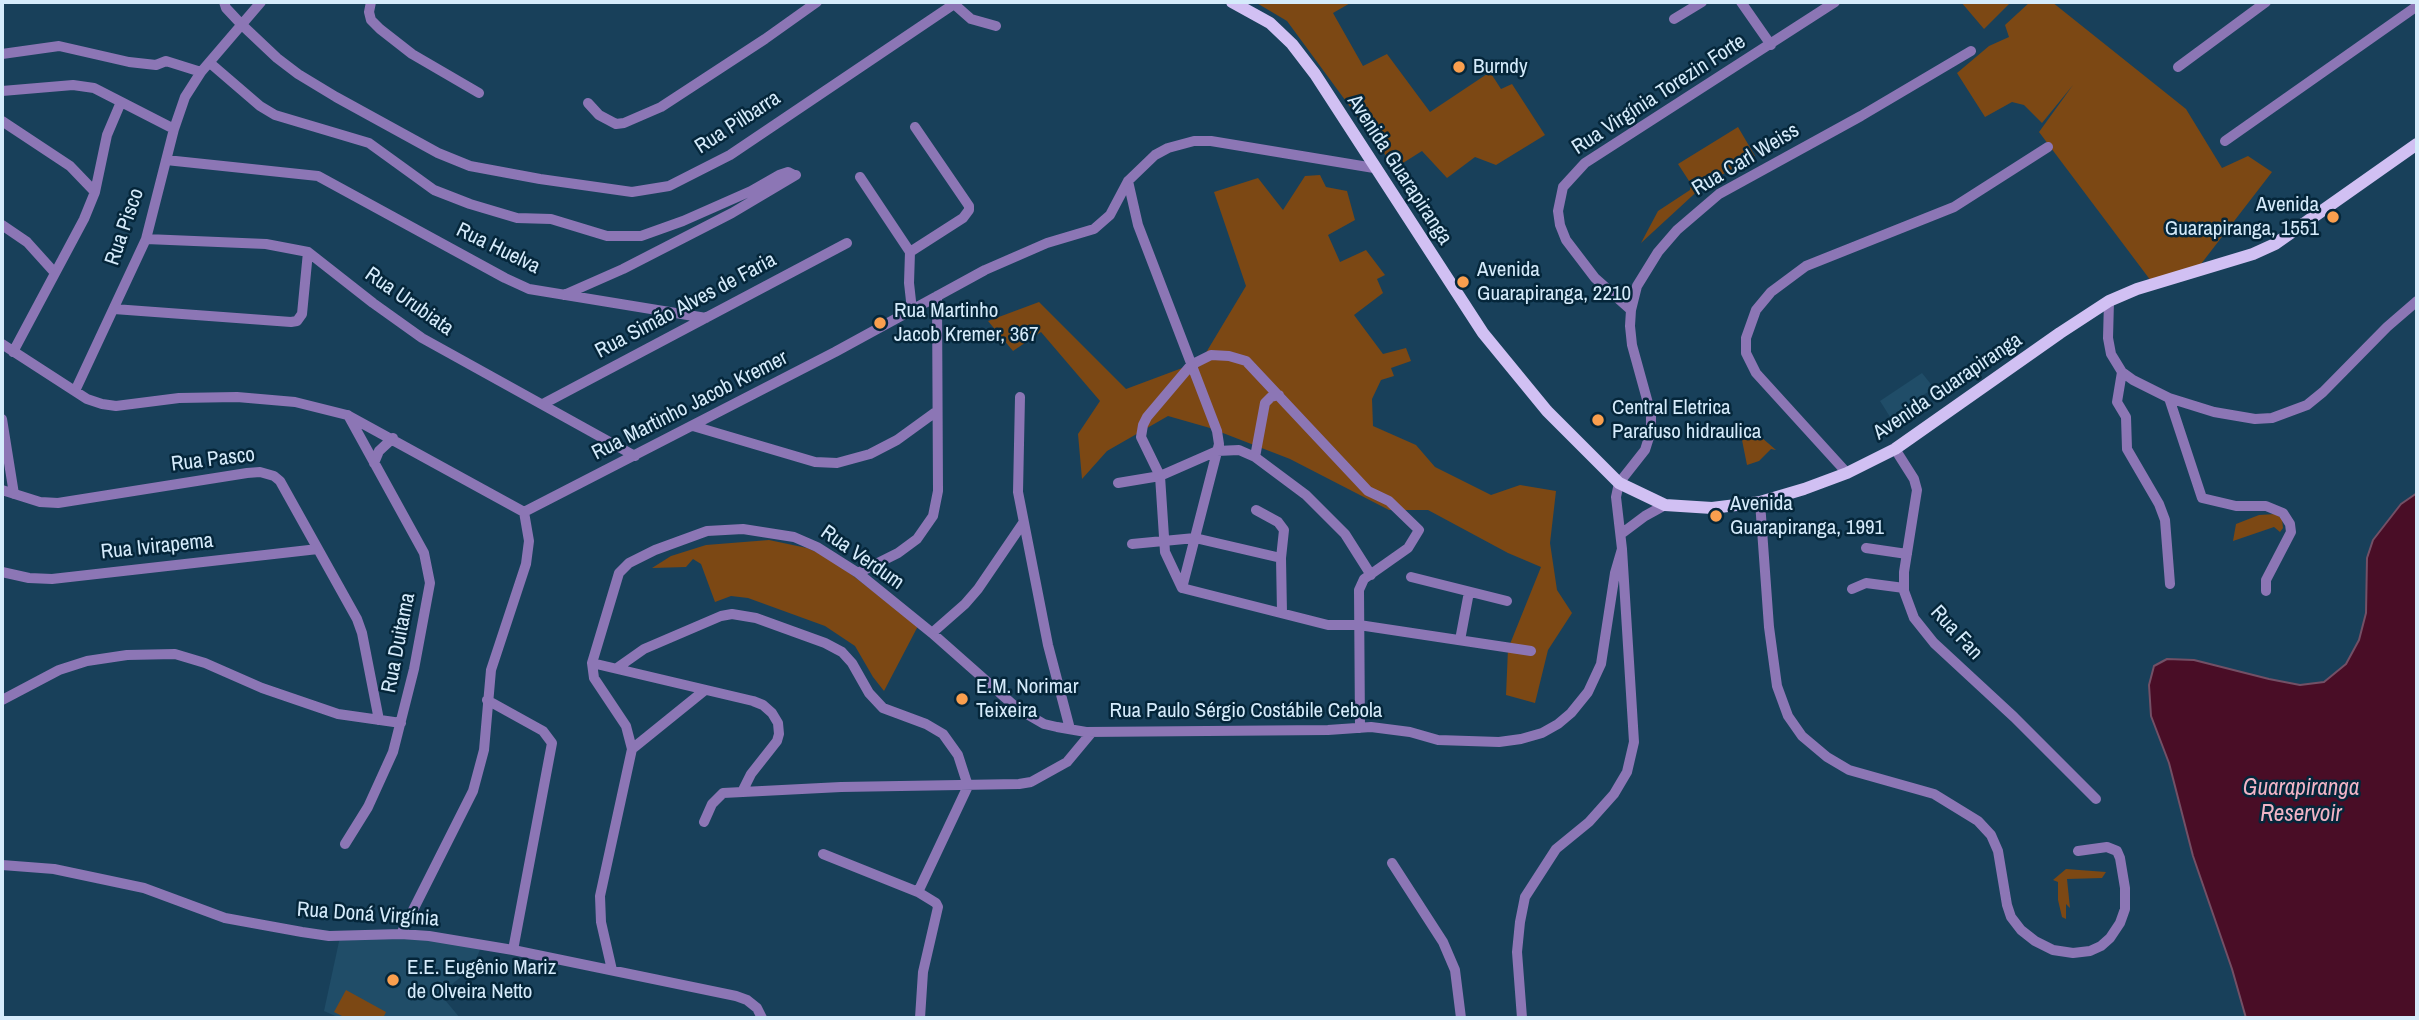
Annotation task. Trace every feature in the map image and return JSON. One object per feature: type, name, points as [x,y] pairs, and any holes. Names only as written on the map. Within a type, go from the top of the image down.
[{"type":"main road","name":"Avenida Guarapiranga","points":[[1232,2],[1269,23],[1292,44],[1315,74],[1483,333],[1547,411],[1619,483],[1665,505],[1712,508],[1760,502],[1847,473],[1895,449],[2109,301],[2137,289],[2253,254],[2275,244],[2417,144]]},
{"type":"street","name":"Rua Pilbarra","points":[[223,2],[241,24],[277,58],[307,80],[438,153],[470,166],[619,191],[650,191],[669,186],[730,155],[953,3],[971,19],[996,26]]},
{"type":"street","name":"Rua Pisco","points":[[75,391],[146,239],[174,129],[186,97],[201,72],[261,2]]},
{"type":"street","points":[[371,2],[371,20],[412,54],[479,93]]},
{"type":"street","points":[[588,103],[599,115],[616,124],[661,107],[817,2]]},
{"type":"street","points":[[1674,19],[1702,2]]},
{"type":"street","points":[[1741,2],[1771,45]]},
{"type":"street","name":"Rua Virgínia Torezin Forte","points":[[1631,310],[1595,278],[1566,240],[1558,211],[1563,187],[1586,163],[1835,2]]},
{"type":"street","points":[[2178,66],[2266,2]]},
{"type":"street","points":[[2225,141],[2417,6]]},
{"type":"street","points":[[2,54],[59,46],[129,62],[156,65],[166,61],[201,72]]},
{"type":"street","name":"Rua Carl Weiss","points":[[1619,483],[1645,450],[1651,430],[1651,414],[1632,345],[1631,310],[1637,286],[1658,252],[1677,230],[1719,194],[1861,116],[1970,51]]},
{"type":"street","points":[[210,63],[260,106],[275,115],[369,143],[434,190],[517,218],[551,219],[607,236],[641,236],[740,196],[779,175],[788,172],[797,174],[732,213],[623,269],[563,295]]},
{"type":"street","points":[[2,91],[83,86],[94,88],[174,129]]},
{"type":"street","points":[[13,352],[84,219],[94,191],[107,135],[121,102]]},
{"type":"street","points":[[2,121],[70,166],[94,191]]},
{"type":"street","points":[[910,252],[963,218],[969,206],[915,127]]},
{"type":"street","name":"Rua Martinho Jacob Kremer","points":[[524,512],[1031,249],[1094,229],[1110,215],[1128,181],[1162,152],[1179,143],[1211,141],[1374,168]]},
{"type":"street","points":[[1847,473],[1756,373],[1746,353],[1746,338],[1756,310],[1771,292],[1806,267],[1954,207],[2048,147]]},
{"type":"street","name":"Rua Huelva","points":[[166,160],[318,176],[517,285],[706,318]]},
{"type":"street","points":[[860,177],[910,252],[912,310]]},
{"type":"street","points":[[1128,181],[1138,225],[1217,431],[1219,444],[1182,588]]},
{"type":"street","points":[[2,225],[27,242],[55,273]]},
{"type":"street","name":"Rua Urubiata","points":[[146,239],[266,244],[308,252],[404,327],[635,456]]},
{"type":"street","name":"Rua Simão Alves de Faria","points":[[543,404],[847,243]]},
{"type":"street","points":[[114,309],[297,321],[302,314],[308,252]]},
{"type":"street","points":[[858,573],[898,553],[917,539],[933,516],[939,491],[937,296]]},
{"type":"street","points":[[2109,301],[2108,338],[2111,354],[2122,372],[2133,380],[2169,398],[2235,417],[2272,418],[2307,405],[2417,301]]},
{"type":"street","points":[[2,344],[87,399],[116,406],[206,396],[237,397],[295,401],[347,415],[524,512],[529,541],[526,564],[491,670],[484,750],[473,791],[401,934]]},
{"type":"street","points":[[1182,588],[1165,552],[1160,476],[1141,437],[1143,425],[1191,365],[1211,355],[1229,356],[1246,361],[1368,491],[1389,500],[1419,530],[1408,548],[1364,579],[1359,590],[1360,728]]},
{"type":"street","points":[[2122,372],[2117,402],[2126,417],[2127,449],[2165,520],[2170,584]]},
{"type":"street","points":[[1255,457],[1265,403],[1270,397],[1279,395]]},
{"type":"street","points":[[1020,397],[1018,492],[1048,645],[1070,729]]},
{"type":"street","points":[[2169,398],[2202,498],[2236,506],[2266,506],[2283,513],[2290,524],[2291,532],[2266,580],[2266,591]]},
{"type":"street","points":[[693,426],[815,461],[837,463],[870,454],[897,440],[937,411]]},
{"type":"street","name":"Rua Duitama","points":[[345,844],[380,784],[401,723],[429,596],[429,575],[424,553],[347,415]]},
{"type":"street","points":[[2,419],[14,494]]},
{"type":"street","points":[[374,463],[379,452],[393,438]]},
{"type":"street","name":"Rua Fan","points":[[1895,449],[1914,479],[1917,491],[1904,588],[1914,618],[1934,643],[2014,717],[2096,799]]},
{"type":"street","points":[[1118,483],[1160,476],[1217,451],[1239,450],[1255,457],[1306,495],[1345,534],[1371,575]]},
{"type":"street","name":"Rua Pasco","points":[[2,490],[40,502],[58,503],[209,478],[268,473],[280,481],[347,599],[359,626],[379,720]]},
{"type":"street","points":[[1522,1018],[1517,952],[1525,897],[1556,849],[1589,821],[1614,794],[1627,772],[1634,742],[1621,534],[1616,507],[1619,483]]},
{"type":"street","points":[[1760,502],[1769,627],[1777,686],[1787,716],[1801,736],[1849,770],[1934,794],[1978,821],[1991,835],[1998,851],[2007,905],[2016,923],[2035,941],[2053,950],[2073,953],[2090,951],[2101,946],[2115,931],[2125,909],[2125,888],[2117,851],[2107,847],[2078,850]]},
{"type":"street","points":[[1621,534],[1665,505]]},
{"type":"street","points":[[1256,510],[1278,522],[1284,530],[1281,558],[1282,613]]},
{"type":"street","points":[[932,634],[978,589],[1023,523]]},
{"type":"street","name":"Rua Verdum","points":[[592,663],[615,583],[624,568],[655,550],[707,531],[743,529],[794,537],[817,547],[858,573],[1025,713],[1044,724],[1092,732]]},
{"type":"street","points":[[1132,544],[1195,538],[1281,558]]},
{"type":"street","points":[[1866,548],[1908,554]]},
{"type":"street","name":"Rua Ivirapema","points":[[2,572],[29,578],[52,579],[318,549]]},
{"type":"street","name":"Rua Paulo Sérgio Costábile Cebola","points":[[704,822],[719,795],[742,792],[841,787],[1019,785],[1041,778],[1067,762],[1092,732],[1371,727],[1457,742],[1499,742],[1542,733],[1571,713],[1588,692],[1601,664],[1615,573],[1622,549]]},
{"type":"street","points":[[1411,577],[1507,601]]},
{"type":"street","points":[[1852,589],[1866,583],[1904,588]]},
{"type":"street","points":[[1182,588],[1328,625],[1359,625],[1531,651]]},
{"type":"street","points":[[1460,640],[1469,592]]},
{"type":"street","points":[[617,668],[644,649],[721,616],[732,614],[756,618],[825,643],[842,652],[852,663],[869,693],[883,708],[926,724],[943,734],[958,755],[968,786],[918,891]]},
{"type":"street","points":[[2,700],[59,670],[87,661],[161,653],[189,657],[262,688],[338,714],[401,723]]},
{"type":"street","points":[[611,970],[601,922],[600,896],[632,749],[626,726],[594,678],[592,663],[753,701],[772,713],[778,723],[777,741],[751,774],[742,792]]},
{"type":"street","points":[[632,749],[705,690]]},
{"type":"street","points":[[487,700],[543,731],[552,743],[513,950]]},
{"type":"street","points":[[823,854],[918,891],[934,900],[938,907],[923,972],[920,1018]]},
{"type":"street","points":[[1392,863],[1443,942],[1455,970],[1461,1018]]},
{"type":"street","name":"Rua Doná Virgínia","points":[[2,865],[54,869],[144,888],[225,918],[302,932],[329,936],[429,936],[513,950],[736,996],[757,1008],[762,1018]]},
{"type":"shaded area","points":[[1255,2],[1352,2],[1333,13],[1363,66],[1387,54],[1430,112],[1490,72],[1501,89],[1512,84],[1545,135],[1496,165],[1475,157],[1447,178],[1422,151],[1395,168],[1287,21]]},
{"type":"shaded area","points":[[1961,2],[2011,2],[1984,29]]},
{"type":"shaded area","points":[[2030,2],[2052,2],[2186,109],[2222,168],[2248,156],[2272,172],[2201,264],[2151,281],[2039,132],[2073,85],[2042,123],[2024,105],[2012,102],[1985,117],[1957,73],[1989,46],[2009,37],[2005,25]]},
{"type":"shaded area","points":[[1738,127],[1755,156],[1704,185],[1641,243],[1658,211],[1690,190],[1691,184],[1678,164]]},
{"type":"shaded area","points":[[1320,175],[1326,187],[1347,191],[1355,220],[1328,235],[1340,262],[1366,250],[1385,275],[1377,279],[1383,293],[1354,315],[1383,354],[1406,348],[1411,361],[1391,368],[1394,376],[1381,380],[1372,399],[1373,426],[1416,445],[1435,467],[1491,495],[1520,485],[1556,491],[1550,543],[1557,590],[1572,613],[1548,650],[1535,703],[1506,695],[1508,649],[1541,567],[1508,553],[1428,510],[1389,510],[1290,459],[1210,428],[1168,416],[1107,451],[1082,479],[1078,434],[1100,401],[1041,332],[1013,351],[988,321],[1039,302],[1126,389],[1201,361],[1246,286],[1214,192],[1258,178],[1283,210],[1305,176]]},
{"type":"shaded area","points":[[1922,373],[1934,388],[1908,405],[1892,420],[1880,401]]},
{"type":"shaded area","points":[[1761,437],[1776,450],[1771,449],[1759,461],[1747,465],[1742,440]]},
{"type":"shaded area","points":[[2276,514],[2282,519],[2283,528],[2280,532],[2274,527],[2233,541],[2236,524],[2259,515]]},
{"type":"shaded area","points":[[769,540],[807,548],[830,558],[918,626],[884,691],[855,646],[825,626],[748,598],[731,596],[715,602],[701,564],[693,559],[686,567],[652,568],[671,556],[706,545]]},
{"type":"shaded area","points":[[2066,869],[2106,872],[2102,878],[2067,879],[2070,908],[2066,904],[2066,919],[2062,917],[2058,900],[2058,882],[2053,880]]},
{"type":"shaded area","name":"E.E. Eugênio Mariz de Olveira Netto","points":[[340,937],[424,937],[481,947],[473,967],[440,994],[460,1018],[340,1018],[324,1011]]},
{"type":"shaded area","points":[[346,990],[386,1012],[383,1018],[346,1018],[334,1012]]},
{"type":"water","name":"Guarapiranga Reservoir","points":[[2417,493],[2417,1018],[2246,1018],[2193,856],[2169,763],[2151,716],[2149,685],[2154,666],[2167,659],[2194,660],[2300,685],[2324,682],[2346,664],[2359,640],[2366,613],[2367,558],[2373,540],[2401,504]]},
{"type":"place","name":"Burndy","points":[[1459,67]]},
{"type":"place","name":"Avenida Guarapiranga, 1551","points":[[2333,217]]},
{"type":"place","name":"Avenida Guarapiranga, 2210","points":[[1463,282]]},
{"type":"place","name":"Rua Martinho Jacob Kremer, 367","points":[[880,323]]},
{"type":"place","name":"Central Eletrica Parafuso hidraulica","points":[[1598,420]]},
{"type":"place","name":"Avenida Guarapiranga, 1991","points":[[1716,516]]},
{"type":"place","name":"E.M. Norimar Teixeira","points":[[962,699]]},
{"type":"place","name":"E.E. Eugênio Mariz de Olveira Netto","points":[[393,980]]}]
